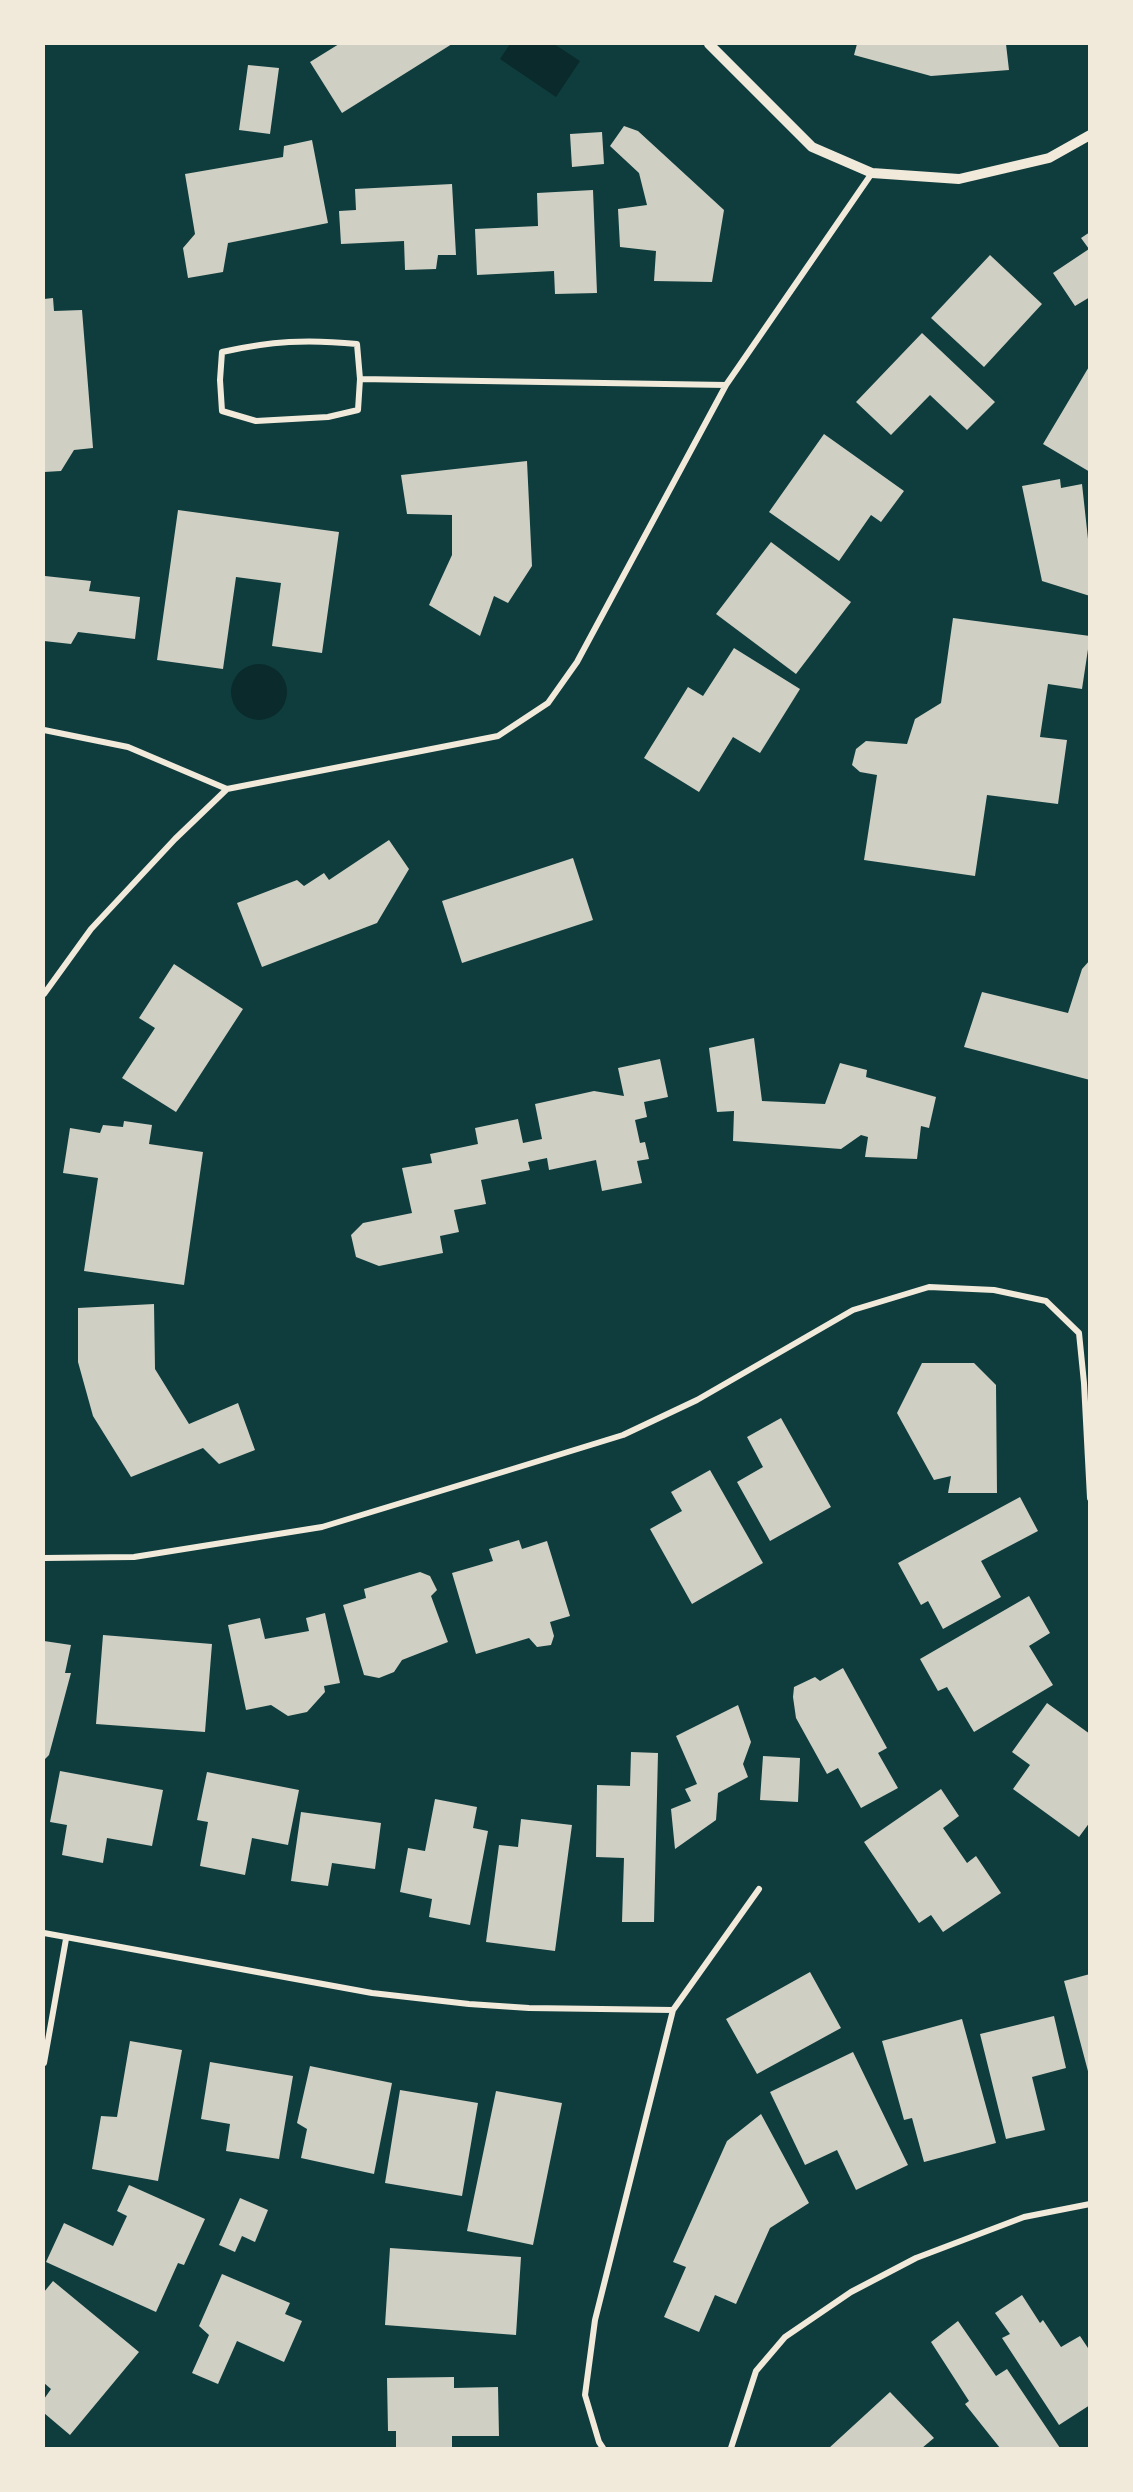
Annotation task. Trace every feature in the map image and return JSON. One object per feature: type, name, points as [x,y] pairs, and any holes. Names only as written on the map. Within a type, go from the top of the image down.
[{"type":"street","points":[[710,44],[812,147],[872,173],[959,179],[1049,158],[1089,135]]},
{"type":"street","points":[[44,994],[91,929],[175,839],[227,789],[498,736],[548,704],[577,662],[726,385],[872,173]]},
{"type":"street","points":[[315,339],[357,344],[360,379],[358,411],[328,417],[256,421],[222,411],[220,380],[222,352],[261,343],[315,339]]},
{"type":"street","points":[[360,379],[726,385]]},
{"type":"street","points":[[44,730],[128,747],[227,789]]},
{"type":"street","points":[[44,1558],[134,1557],[322,1527],[484,1478],[623,1435],[697,1400],[853,1310],[929,1287],[994,1290],[1046,1301],[1079,1333],[1084,1383],[1089,1498]]},
{"type":"street","points":[[603,2448],[599,2442],[585,2395],[595,2320],[673,2010],[759,1889]]},
{"type":"street","points":[[44,1933],[66,1939],[372,1993],[529,2008],[673,2010]]},
{"type":"street","points":[[44,2063],[66,1939]]},
{"type":"street","points":[[731,2448],[756,2371],[785,2337],[851,2292],[916,2258],[1023,2217],[1089,2204]]},
{"type":"water","points":[[510,44],[554,44],[580,61],[556,97],[500,59]]},
{"type":"water","points":[[253,664],[265,664],[275,668],[283,676],[287,692],[283,708],[275,716],[265,720],[253,720],[243,716],[235,708],[231,698],[231,686],[235,676],[243,668]]},
{"type":"building","points":[[339,44],[452,44],[342,113],[310,62]]},
{"type":"building","points":[[857,44],[1006,44],[1009,70],[931,76],[854,55]]},
{"type":"building","points":[[248,65],[279,68],[270,134],[239,130]]},
{"type":"building","points":[[624,126],[638,131],[724,210],[712,282],[654,281],[656,251],[620,247],[618,209],[647,205],[639,173],[610,146]]},
{"type":"building","points":[[602,132],[604,164],[572,167],[570,134]]},
{"type":"building","points":[[312,140],[328,223],[228,243],[223,272],[188,278],[183,248],[195,234],[185,174],[283,157],[284,146]]},
{"type":"building","points":[[452,184],[456,255],[438,255],[436,269],[405,270],[404,241],[341,244],[339,211],[356,210],[355,189]]},
{"type":"building","points":[[593,190],[597,293],[555,294],[554,271],[477,275],[475,229],[538,226],[537,193]]},
{"type":"building","points":[[1090,232],[1090,297],[1075,306],[1053,273],[1089,249],[1081,238]]},
{"type":"building","points":[[990,255],[1042,304],[984,367],[931,318]]},
{"type":"building","points":[[53,298],[54,311],[82,310],[93,448],[74,450],[61,471],[44,472],[44,299]]},
{"type":"building","points":[[922,333],[995,402],[967,430],[930,395],[891,435],[856,402]]},
{"type":"building","points":[[1090,365],[1090,472],[1043,444]]},
{"type":"building","points":[[824,434],[904,491],[881,522],[871,515],[839,561],[769,512]]},
{"type":"building","points":[[527,461],[532,566],[508,603],[494,596],[480,636],[429,605],[452,555],[452,515],[407,514],[401,475]]},
{"type":"building","points":[[1060,479],[1061,488],[1082,484],[1088,539],[1090,539],[1090,596],[1042,581],[1022,486]]},
{"type":"building","points":[[178,510],[339,532],[322,653],[272,646],[281,583],[236,577],[223,669],[157,660]]},
{"type":"building","points":[[771,542],[851,602],[796,674],[716,614]]},
{"type":"building","points":[[45,576],[91,581],[89,591],[140,597],[135,639],[78,632],[71,644],[44,641]]},
{"type":"building","points":[[953,618],[1090,636],[1082,689],[1048,684],[1040,737],[1067,740],[1058,804],[987,795],[975,876],[864,860],[877,775],[860,772],[852,765],[856,749],[866,741],[907,744],[915,719],[941,703]]},
{"type":"building","points":[[734,648],[800,689],[760,753],[733,737],[699,792],[644,758],[688,687],[703,696]]},
{"type":"building","points":[[389,840],[409,869],[377,923],[262,967],[237,903],[297,880],[304,886],[324,873],[329,880]]},
{"type":"building","points":[[573,858],[593,920],[462,963],[442,901]]},
{"type":"building","points":[[1090,960],[1090,1080],[964,1047],[982,992],[1068,1013],[1082,969]]},
{"type":"building","points":[[174,964],[243,1009],[176,1112],[122,1078],[155,1028],[139,1018]]},
{"type":"building","points":[[754,1038],[762,1101],[825,1104],[840,1063],[867,1070],[866,1077],[936,1097],[929,1128],[921,1126],[917,1159],[865,1157],[868,1137],[861,1135],[841,1149],[733,1141],[734,1111],[717,1112],[709,1048]]},
{"type":"building","points":[[660,1059],[668,1097],[644,1102],[647,1117],[635,1120],[640,1143],[645,1142],[649,1159],[637,1161],[642,1183],[602,1191],[596,1160],[549,1170],[547,1158],[528,1162],[530,1170],[481,1180],[486,1204],[454,1210],[459,1232],[440,1236],[443,1253],[379,1266],[356,1257],[351,1235],[363,1223],[412,1213],[402,1168],[432,1163],[430,1154],[478,1144],[475,1128],[518,1119],[523,1143],[542,1139],[535,1104],[594,1091],[624,1096],[618,1068]]},
{"type":"building","points":[[124,1121],[152,1125],[149,1144],[203,1152],[184,1285],[84,1271],[98,1178],[63,1173],[70,1128],[100,1133],[103,1125],[123,1127]]},
{"type":"building","points":[[154,1304],[155,1369],[189,1424],[238,1403],[255,1450],[219,1464],[203,1448],[131,1477],[93,1416],[78,1362],[78,1308]]},
{"type":"building","points":[[922,1363],[974,1363],[996,1385],[997,1493],[948,1493],[951,1476],[934,1480],[897,1413]]},
{"type":"building","points":[[781,1418],[831,1507],[770,1541],[737,1482],[763,1467],[747,1437]]},
{"type":"building","points":[[710,1470],[763,1563],[692,1604],[650,1529],[682,1511],[671,1492]]},
{"type":"building","points":[[1020,1497],[1038,1531],[981,1561],[1001,1597],[943,1629],[928,1601],[921,1605],[898,1563]]},
{"type":"building","points":[[519,1540],[522,1549],[547,1541],[570,1616],[550,1622],[554,1636],[551,1645],[537,1647],[529,1638],[476,1654],[452,1573],[493,1561],[489,1549]]},
{"type":"building","points":[[420,1572],[430,1576],[437,1590],[431,1596],[448,1642],[402,1660],[394,1672],[379,1678],[364,1675],[343,1605],[366,1598],[364,1589]]},
{"type":"building","points":[[1029,1596],[1050,1633],[1029,1646],[1053,1685],[974,1732],[947,1687],[938,1691],[920,1659]]},
{"type":"building","points":[[325,1613],[340,1683],[324,1686],[325,1692],[307,1712],[288,1716],[271,1705],[246,1710],[228,1625],[260,1618],[265,1639],[309,1631],[306,1618]]},
{"type":"building","points":[[103,1635],[212,1644],[205,1732],[96,1724]]},
{"type":"building","points":[[44,1641],[71,1645],[65,1673],[71,1673],[49,1755],[44,1760]]},
{"type":"building","points":[[843,1668],[887,1748],[878,1753],[898,1788],[861,1808],[838,1768],[827,1774],[796,1718],[793,1697],[794,1687],[815,1677],[820,1681]]},
{"type":"building","points":[[1047,1703],[1090,1734],[1090,1822],[1079,1837],[1013,1789],[1030,1765],[1012,1752]]},
{"type":"building","points":[[738,1705],[751,1742],[743,1764],[748,1777],[718,1793],[716,1820],[675,1849],[671,1809],[691,1801],[685,1789],[697,1784],[676,1736]]},
{"type":"building","points":[[631,1752],[658,1753],[654,1922],[622,1922],[624,1858],[596,1857],[597,1785],[630,1786]]},
{"type":"building","points":[[763,1756],[800,1758],[798,1802],[760,1800]]},
{"type":"building","points":[[60,1771],[163,1790],[152,1846],[107,1838],[103,1863],[62,1855],[67,1825],[50,1822]]},
{"type":"building","points":[[207,1772],[299,1790],[288,1845],[252,1838],[245,1875],[200,1866],[208,1822],[197,1820]]},
{"type":"building","points":[[941,1789],[959,1816],[943,1828],[967,1863],[976,1856],[1001,1893],[943,1932],[931,1915],[919,1923],[864,1842]]},
{"type":"building","points":[[435,1799],[477,1807],[473,1828],[488,1831],[470,1925],[429,1917],[432,1899],[400,1892],[408,1848],[425,1851]]},
{"type":"building","points":[[301,1812],[381,1823],[375,1869],[332,1863],[328,1886],[291,1881]]},
{"type":"building","points":[[521,1819],[572,1825],[555,1951],[486,1942],[499,1845],[518,1847]]},
{"type":"building","points":[[810,1972],[841,2028],[757,2074],[726,2019]]},
{"type":"building","points":[[1090,1974],[1090,2074],[1089,2075],[1064,1981]]},
{"type":"building","points":[[1054,2016],[1066,2068],[1032,2077],[1045,2130],[1006,2139],[980,2034]]},
{"type":"building","points":[[962,2019],[996,2143],[924,2162],[912,2118],[904,2120],[882,2041]]},
{"type":"building","points":[[130,2041],[182,2050],[158,2181],[92,2169],[101,2116],[117,2117]]},
{"type":"building","points":[[853,2052],[908,2165],[856,2190],[837,2150],[805,2165],[770,2092]]},
{"type":"building","points":[[210,2062],[293,2076],[279,2159],[226,2151],[230,2124],[201,2119]]},
{"type":"building","points":[[310,2066],[392,2083],[374,2174],[301,2158],[307,2129],[297,2123]]},
{"type":"building","points":[[400,2090],[478,2103],[462,2196],[385,2183]]},
{"type":"building","points":[[496,2091],[562,2103],[533,2245],[467,2231]]},
{"type":"building","points":[[761,2114],[809,2203],[770,2228],[736,2304],[715,2295],[699,2332],[664,2317],[686,2267],[673,2262],[727,2141]]},
{"type":"building","points":[[129,2185],[205,2219],[184,2265],[178,2263],[156,2312],[46,2262],[64,2223],[113,2246],[127,2216],[117,2211]]},
{"type":"building","points":[[240,2198],[268,2210],[255,2242],[242,2236],[235,2252],[219,2245]]},
{"type":"building","points":[[390,2248],[521,2257],[516,2335],[385,2325]]},
{"type":"building","points":[[222,2274],[290,2303],[285,2314],[302,2321],[284,2362],[237,2341],[218,2384],[192,2373],[209,2335],[199,2326]]},
{"type":"building","points":[[53,2281],[139,2352],[70,2435],[44,2413],[44,2399],[51,2389],[44,2383],[44,2292]]},
{"type":"building","points":[[1022,2295],[1040,2323],[1043,2320],[1061,2347],[1080,2336],[1090,2351],[1090,2405],[1059,2425],[1002,2338],[1010,2334],[995,2313]]},
{"type":"building","points":[[958,2321],[996,2376],[1007,2369],[1060,2448],[1000,2448],[965,2404],[969,2401],[931,2342]]},
{"type":"building","points":[[454,2377],[454,2388],[498,2387],[499,2436],[452,2436],[452,2448],[396,2448],[396,2431],[388,2431],[387,2378]]},
{"type":"building","points":[[890,2392],[934,2438],[922,2448],[829,2448]]}]
